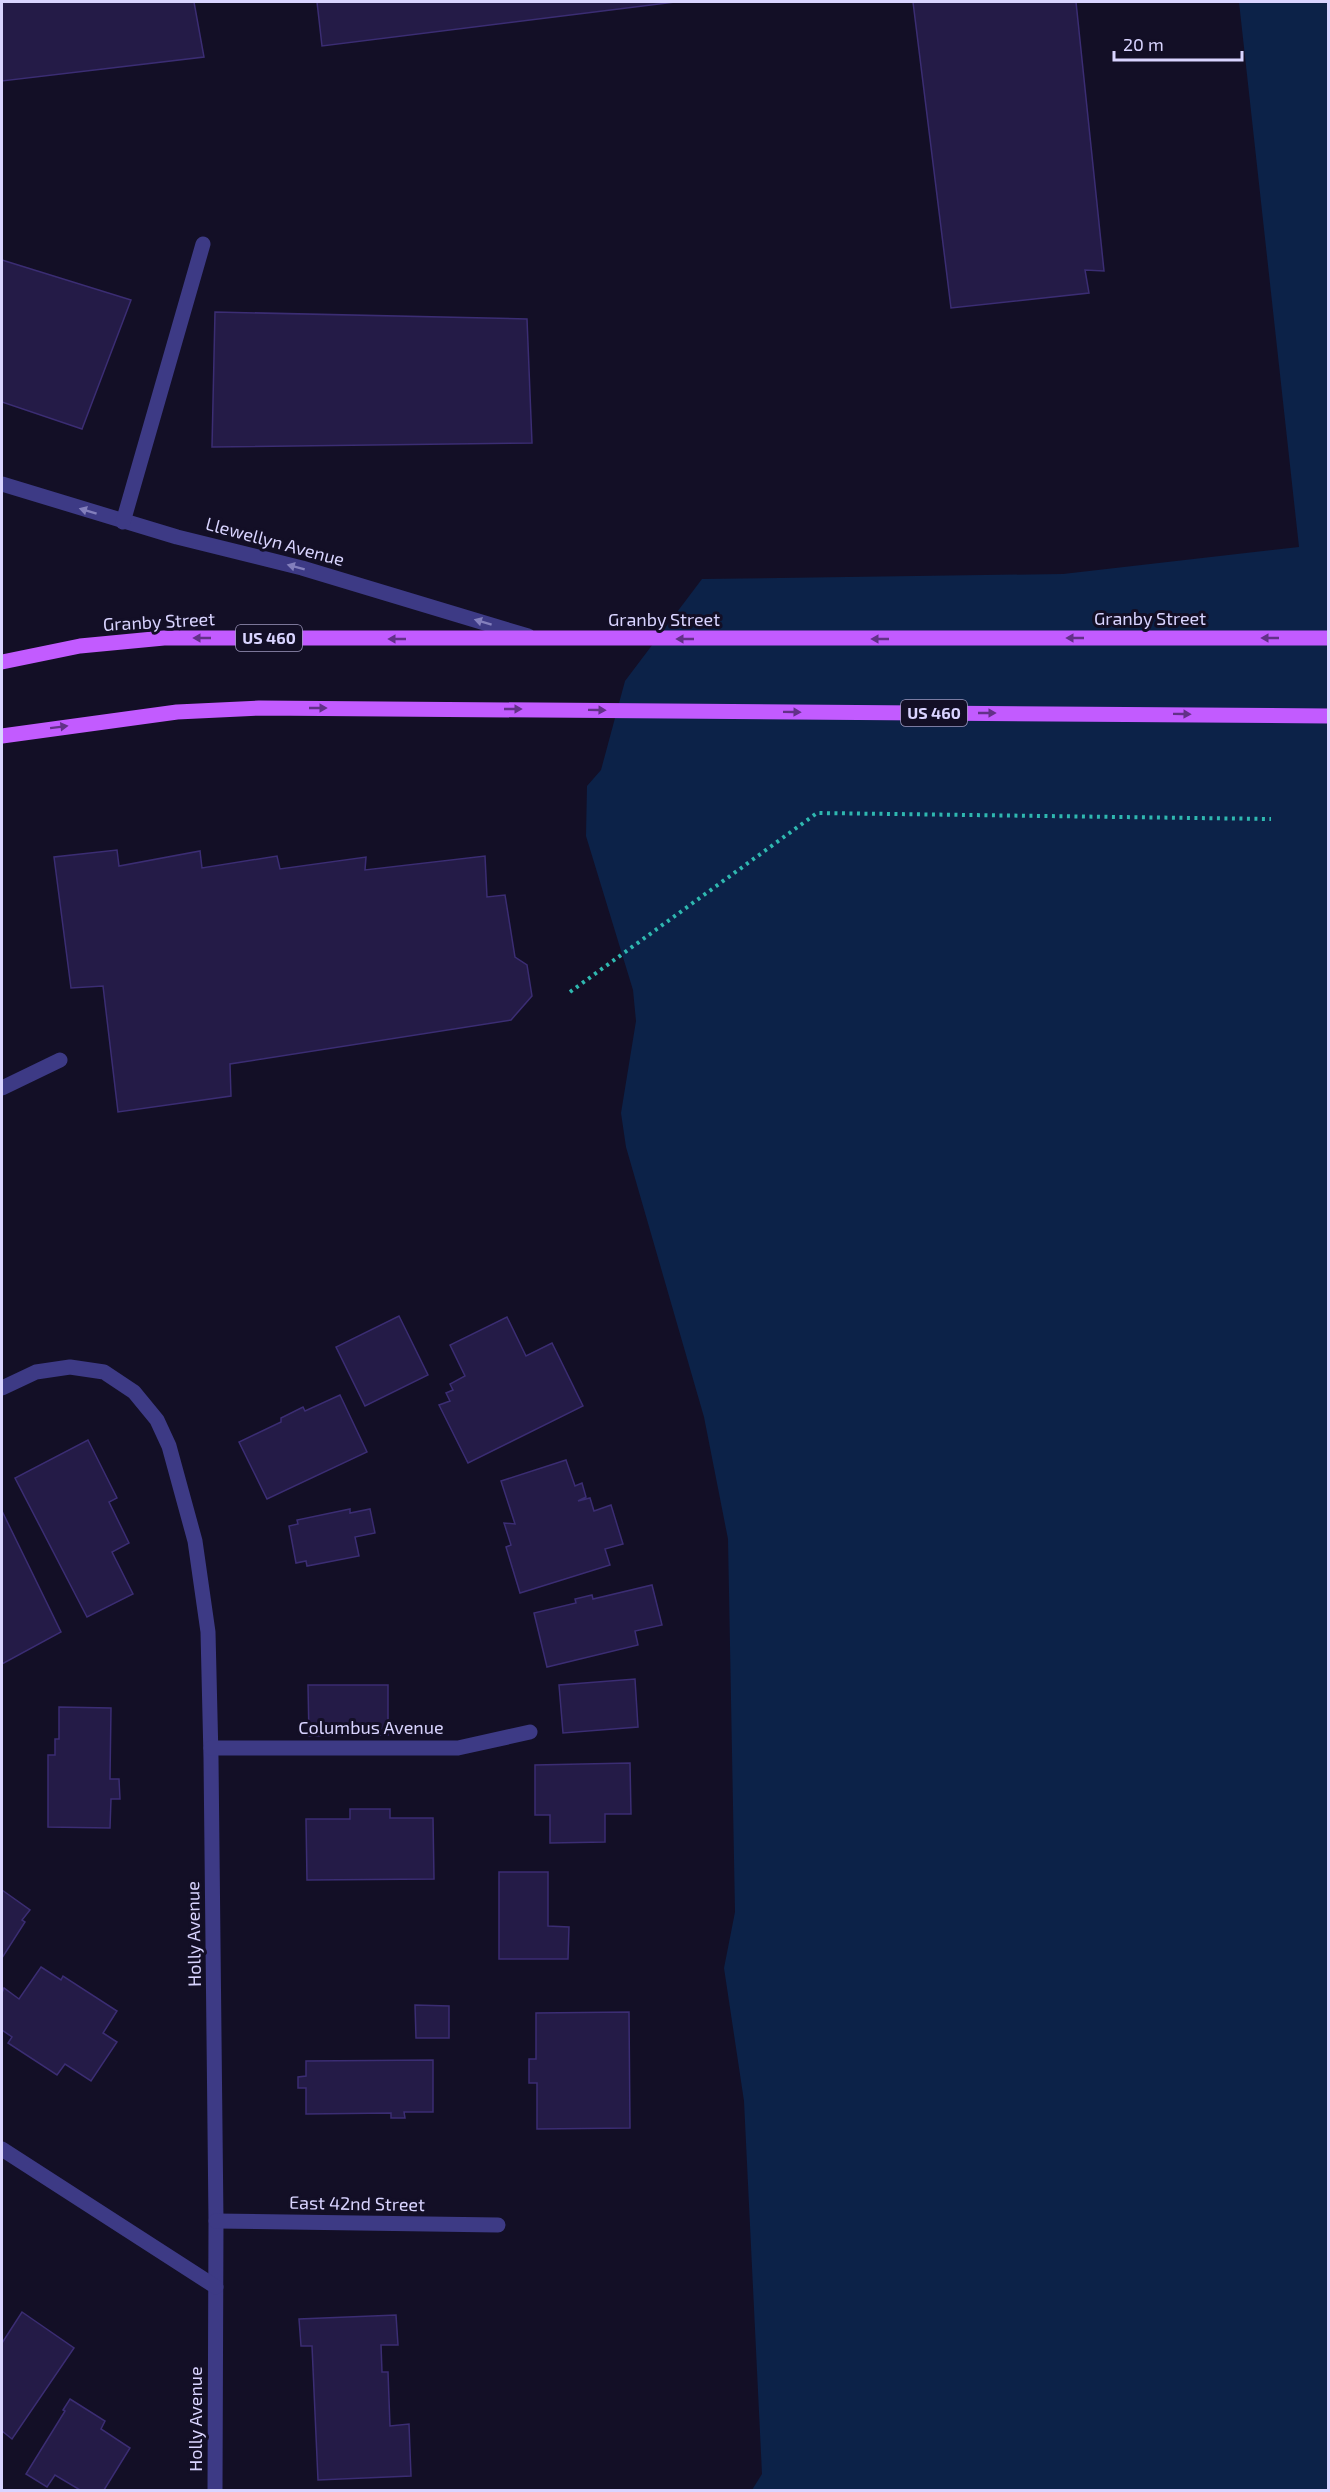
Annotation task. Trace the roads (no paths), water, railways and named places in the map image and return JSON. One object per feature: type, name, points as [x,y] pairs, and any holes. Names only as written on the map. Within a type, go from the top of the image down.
[{"type":"main road","name":"Granby Street","points":[[2,662],[80,646],[164,638],[1329,638]]},
{"type":"main road","name":"US 460","points":[[2,736],[21,731],[177,712],[259,708],[1329,716]]},
{"type":"street","points":[[123,522],[203,244]]},
{"type":"street","name":"Llewellyn Avenue","points":[[2,484],[123,522],[302,568],[539,639]]},
{"type":"street","points":[[2,1088],[60,1060]]},
{"type":"street","name":"Holly Avenue","points":[[4,1382],[36,1372],[70,1367],[104,1372],[134,1392],[157,1420],[170,1446],[195,1541],[208,1632],[211,1748],[216,2221],[216,2490]]},
{"type":"street","name":"Columbus Avenue","points":[[211,1748],[458,1748],[530,1732]]},
{"type":"street","points":[[2,2149],[216,2287]]},
{"type":"street","name":"East 42nd Street","points":[[216,2221],[498,2225]]},
{"type":"water","points":[[1239,2],[1328,2],[1328,2490],[752,2490],[762,2474],[744,2101],[724,1968],[735,1912],[728,1539],[704,1417],[626,1147],[621,1113],[636,1021],[633,990],[586,836],[587,786],[601,770],[625,681],[702,579],[1063,574],[1299,547]]}]
